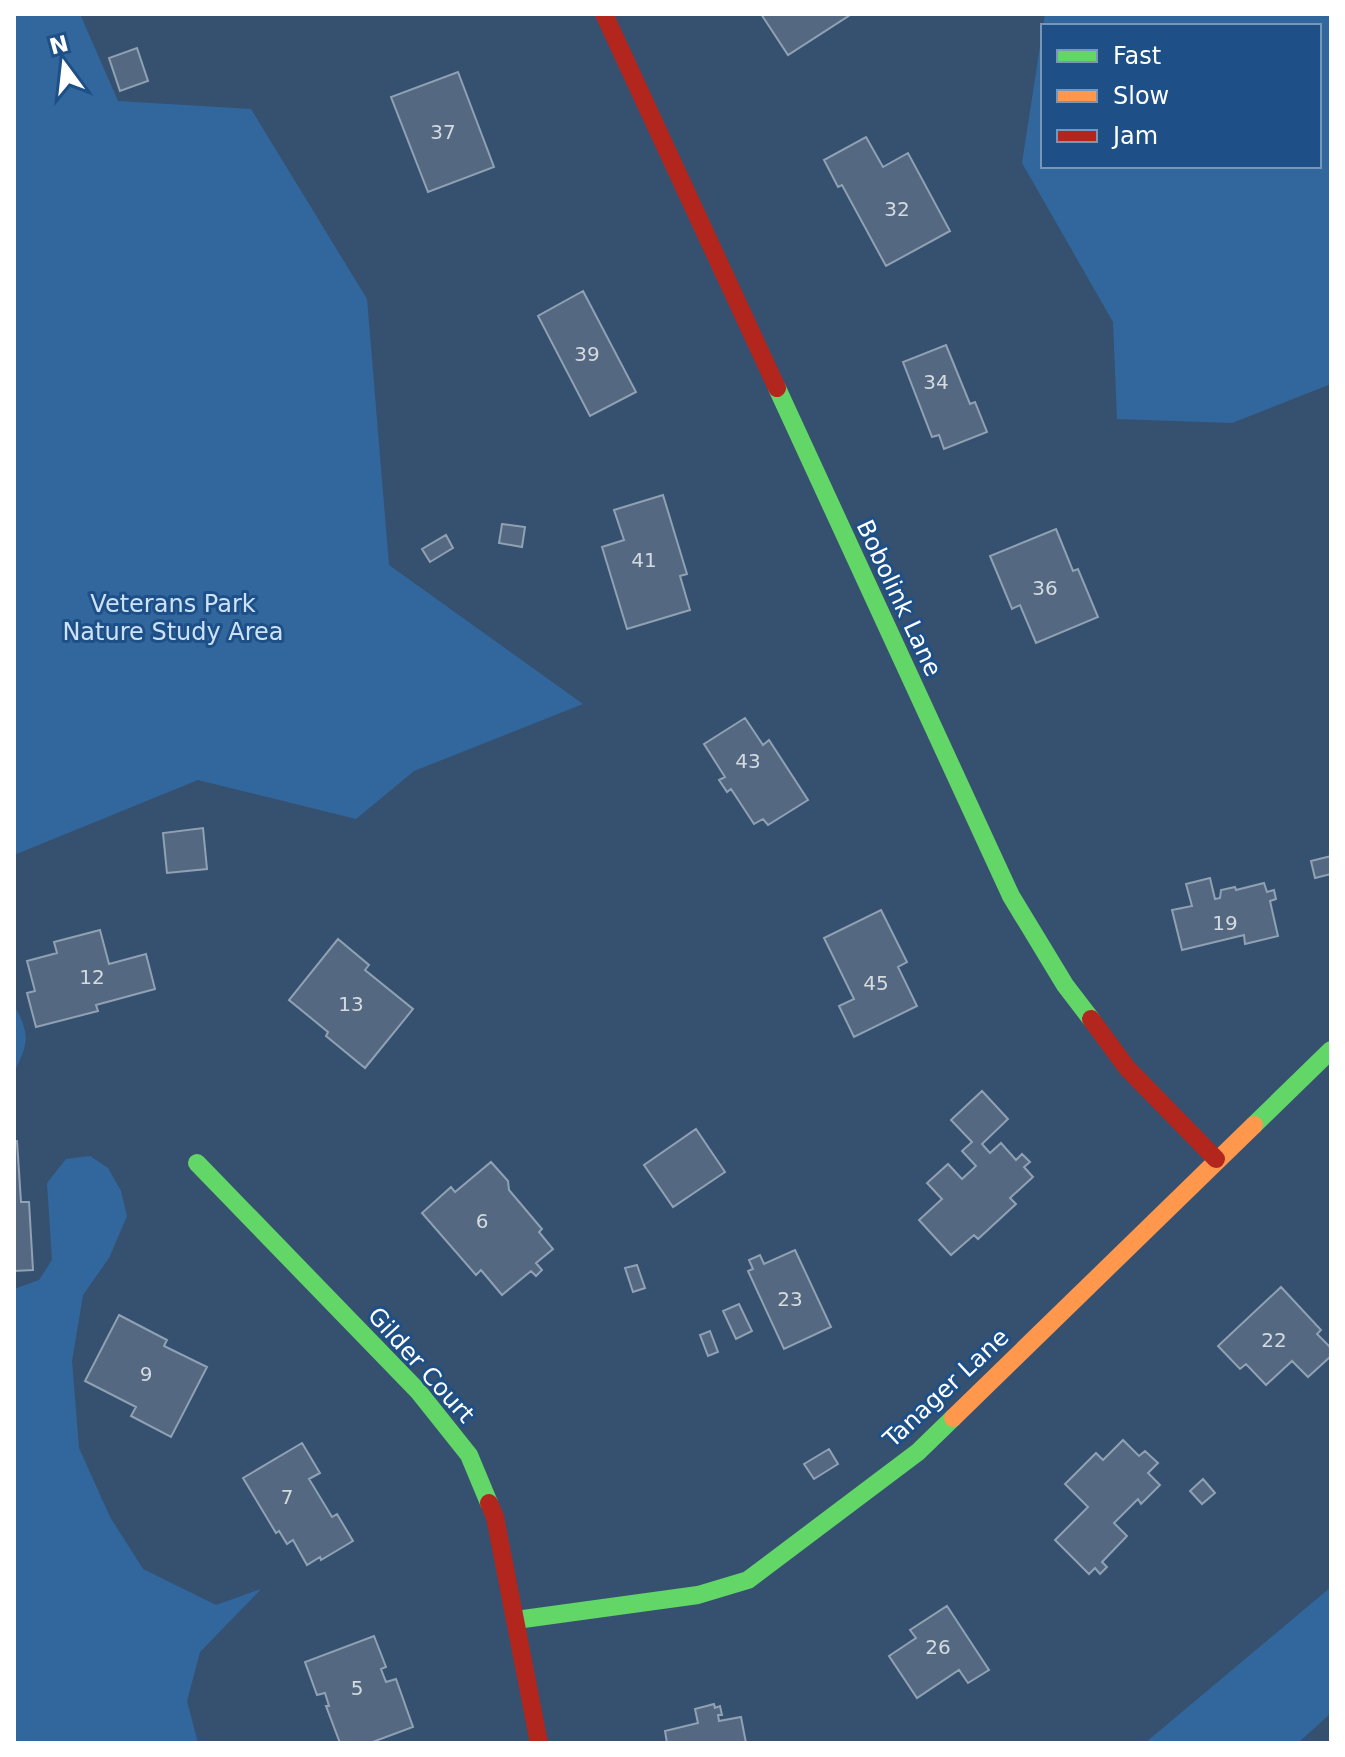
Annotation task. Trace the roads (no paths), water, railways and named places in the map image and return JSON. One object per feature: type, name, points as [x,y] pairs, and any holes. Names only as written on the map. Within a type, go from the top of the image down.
[{"type":"street","name":"Bobolink Lane","points":[[604,14],[1011,896],[1065,985],[1127,1068],[1216,1159]]},
{"type":"street","name":"Tanager Lane","points":[[516,1620],[698,1595],[748,1580],[918,1452],[1331,1050]]},
{"type":"street","name":"Gilder Court","points":[[197,1163],[418,1391],[469,1455],[495,1517],[539,1743]]},
{"type":"park label","name":"Veterans Park Nature Study Area","points":[[173,618]]}]
